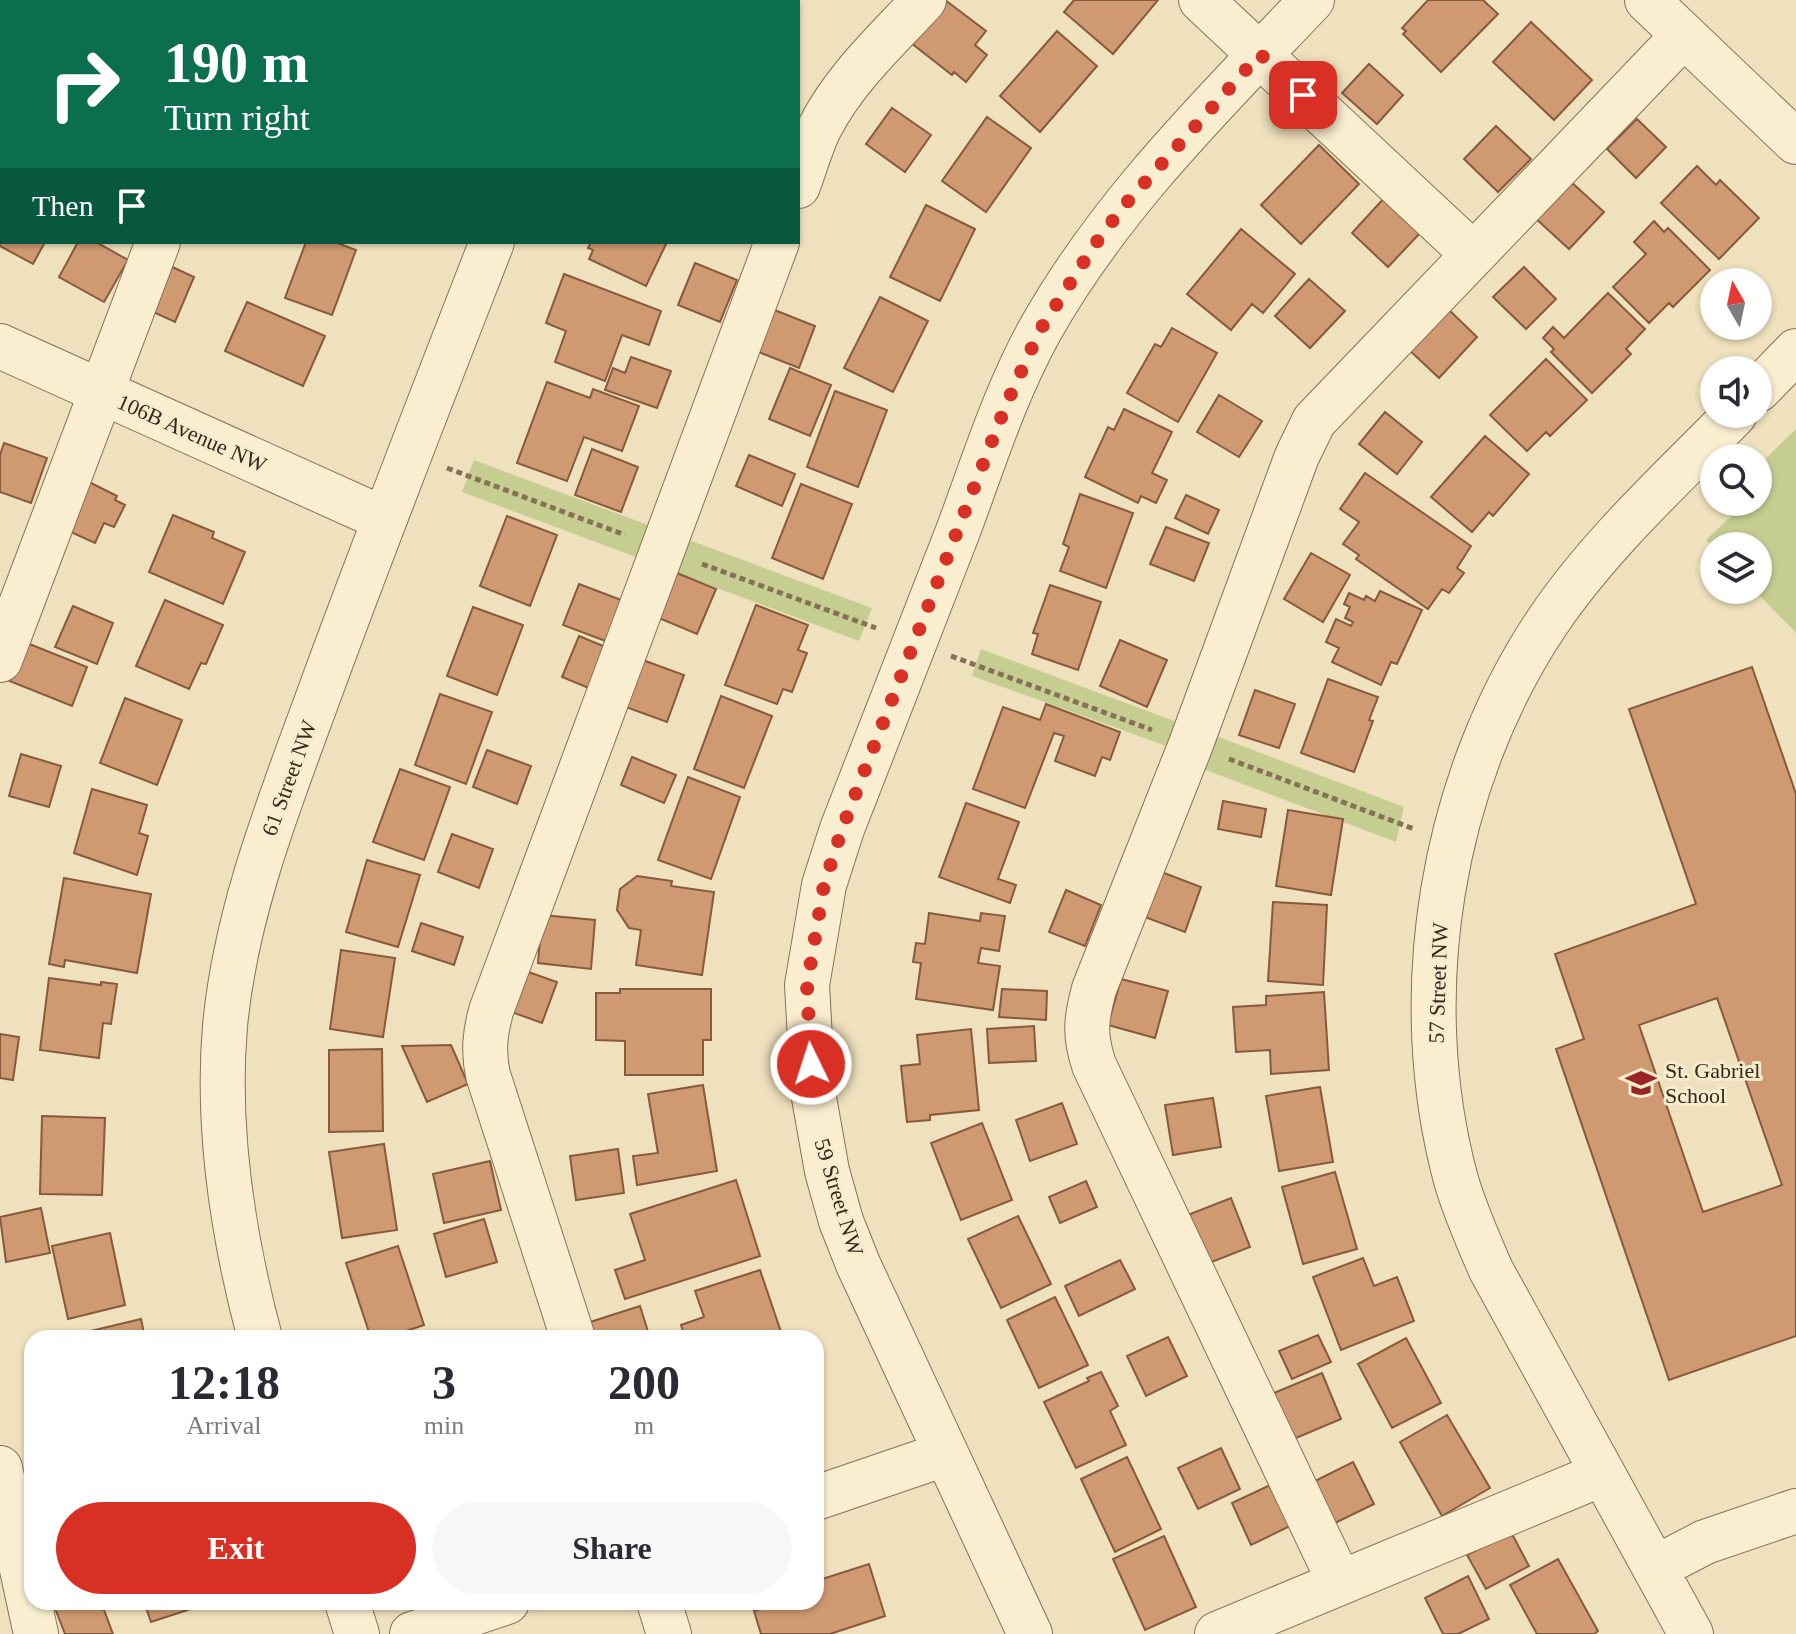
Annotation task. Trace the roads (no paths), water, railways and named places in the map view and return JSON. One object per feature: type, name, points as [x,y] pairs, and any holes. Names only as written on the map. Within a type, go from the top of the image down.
[{"type":"street","points":[[800,181],[820,127],[838,99],[860,69],[924,0]]},
{"type":"street","points":[[1201,0],[1473,254]]},
{"type":"street","name":"59 Street NW","points":[[1030,1634],[858,1264],[841,1221],[827,1171],[813,1092],[807,985],[824,885],[842,829],[1006,405],[1040,330],[1123,207],[1312,0]]},
{"type":"street","points":[[1647,0],[1796,142]]},
{"type":"street","points":[[1340,1583],[1094,1065],[1087,1044],[1086,1019],[1094,989],[1191,744],[1297,456],[1314,421],[1684,35]]},
{"type":"street","points":[[0,660],[157,244]]},
{"type":"street","name":"61 Street NW","points":[[258,1330],[245,1284],[230,1193],[222,1110],[225,1027],[236,947],[278,806],[384,519],[491,244]]},
{"type":"street","points":[[570,1330],[488,1075],[484,1057],[486,1032],[491,1011],[776,244]]},
{"type":"street","name":"106B Avenue NW","points":[[0,346],[384,519]]},
{"type":"street","points":[[1772,376],[1796,351]]},
{"type":"street","name":"57 Street NW","points":[[1691,1634],[1491,1270],[1456,1180],[1443,1121],[1433,1011],[1442,900],[1470,780],[1517,672],[1540,634],[1589,567],[1722,428]]},
{"type":"street","points":[[824,1495],[945,1454]]},
{"type":"street","points":[[0,1468],[24,1579]]},
{"type":"street","points":[[1217,1634],[1602,1474]]},
{"type":"street","points":[[1655,1568],[1705,1542],[1796,1511]]},
{"type":"street","points":[[31,1610],[36,1634]]},
{"type":"street","points":[[350,1610],[357,1634]]},
{"type":"street","points":[[412,1634],[483,1610]]},
{"type":"street","points":[[662,1610],[669,1634]]},
{"type":"place","name":"St. Gabriel School","points":[[1641,1083]]}]
